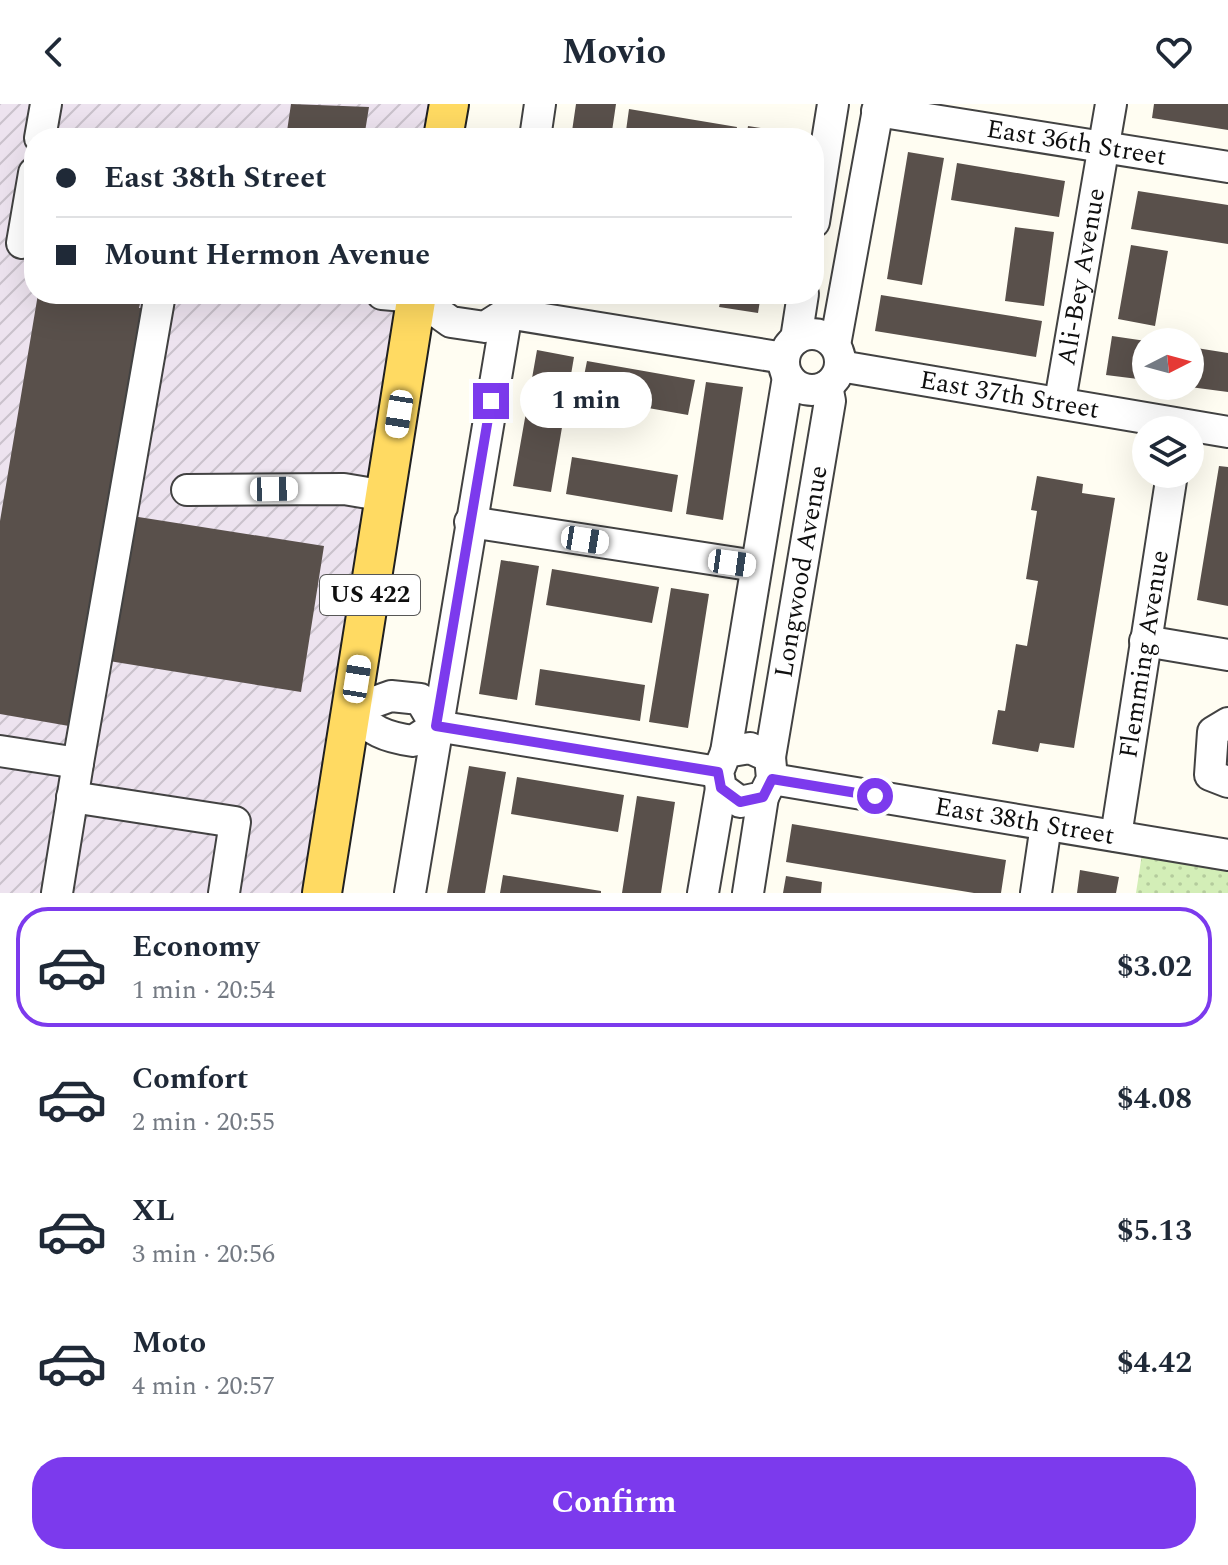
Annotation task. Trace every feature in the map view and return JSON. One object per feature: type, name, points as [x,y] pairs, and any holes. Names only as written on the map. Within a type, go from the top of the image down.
[{"type":"main road","points":[[445,128],[449,104]]},
{"type":"main road","name":"US 422","points":[[322,893],[386,496],[409,304]]},
{"type":"street","points":[[42,128],[46,104]]},
{"type":"street","points":[[536,128],[540,104]]},
{"type":"street","points":[[824,160],[833,104]]},
{"type":"street","name":"Ali-Bey Avenue","points":[[1060,401],[1111,104]]},
{"type":"street","name":"East 36th Street","points":[[878,108],[1228,167]]},
{"type":"street","name":"Longwood Avenue","points":[[748,893],[878,108]]},
{"type":"street","points":[[19,242],[24,219]]},
{"type":"street","points":[[57,893],[158,304]]},
{"type":"street","points":[[424,304],[451,322],[485,327],[502,304]]},
{"type":"street","points":[[410,893],[504,304]]},
{"type":"street","points":[[525,304],[789,358],[810,390],[834,366],[812,333],[789,358]]},
{"type":"street","name":"Longwood Avenue","points":[[703,893],[789,358],[801,304]]},
{"type":"street","name":"East 37th Street","points":[[834,366],[1060,401],[1132,416]]},
{"type":"street","name":"East 37th Street","points":[[1204,429],[1228,432]]},
{"type":"street","name":"Flemming Avenue","points":[[1116,836],[1170,488]]},
{"type":"street","points":[[187,490],[344,489],[386,496]]},
{"type":"street","points":[[470,522],[756,566]]},
{"type":"street","points":[[1145,641],[1228,655]]},
{"type":"street","points":[[436,726],[420,699],[391,696],[352,710],[365,725],[383,737],[413,741],[436,726],[722,771],[750,748],[768,778],[740,802],[722,771]]},
{"type":"street","points":[[1228,723],[1213,732],[1210,775],[1228,782]]},
{"type":"street","points":[[0,751],[78,763]]},
{"type":"street","name":"East 38th Street","points":[[768,778],[1228,855]]},
{"type":"street","points":[[72,797],[235,822],[224,893]]},
{"type":"street","points":[[1036,893],[1046,825]]},
{"type":"shaded area","points":[[0,104],[449,104],[445,128],[24,128],[24,304],[415,304],[322,893],[0,893]]},
{"type":"green space","points":[[1144,841],[1228,855],[1228,893],[1136,893]]},
{"type":"building","points":[[291,104],[369,107],[366,128],[287,128]]},
{"type":"building","points":[[576,104],[616,104],[612,128],[572,128]]},
{"type":"building","points":[[1154,104],[1228,104],[1228,130],[1152,118]]},
{"type":"building","points":[[629,109],[737,127],[737,128],[626,128]]},
{"type":"building","points":[[908,152],[944,158],[922,285],[887,279]]},
{"type":"building","points":[[957,163],[1065,181],[1059,217],[951,200]]},
{"type":"building","points":[[1138,191],[1228,205],[1228,244],[1131,229]]},
{"type":"building","points":[[1015,227],[1054,232],[1044,306],[1005,301]]},
{"type":"building","points":[[1131,245],[1168,251],[1155,326],[1118,319]]},
{"type":"building","points":[[881,295],[1042,321],[1036,357],[875,331]]},
{"type":"building","points":[[36,304],[140,304],[139,308],[143,308],[81,677],[78,676],[69,726],[0,714],[0,521]]},
{"type":"building","points":[[720,304],[759,304],[758,313],[719,307]]},
{"type":"building","points":[[1112,336],[1132,339],[1132,378],[1106,375]]},
{"type":"building","points":[[1204,349],[1228,353],[1228,392],[1204,389]]},
{"type":"building","points":[[537,350],[574,357],[551,492],[513,486]]},
{"type":"building","points":[[587,361],[695,380],[688,415],[580,396]]},
{"type":"building","points":[[706,382],[743,387],[723,520],[686,514]]},
{"type":"building","points":[[572,457],[678,475],[672,512],[566,494]]},
{"type":"building","points":[[1219,466],[1228,467],[1228,606],[1197,600]]},
{"type":"building","points":[[1037,476],[1083,484],[1082,493],[1115,498],[1074,748],[1040,743],[1038,752],[992,744],[998,710],[1005,711],[1016,644],[1027,646],[1038,581],[1026,579],[1037,511],[1031,510]]},
{"type":"building","points":[[132,516],[324,546],[301,692],[109,661]]},
{"type":"building","points":[[501,560],[539,566],[517,700],[479,694]]},
{"type":"building","points":[[552,569],[659,587],[652,623],[546,605]]},
{"type":"building","points":[[671,588],[709,594],[688,728],[649,722]]},
{"type":"building","points":[[540,669],[645,685],[640,721],[535,705]]},
{"type":"building","points":[[469,766],[506,772],[485,893],[447,893]]},
{"type":"building","points":[[517,777],[624,795],[618,832],[511,814]]},
{"type":"building","points":[[637,796],[675,802],[661,893],[622,893]]},
{"type":"building","points":[[792,824],[1006,860],[1001,893],[974,893],[786,862]]},
{"type":"building","points":[[1080,870],[1119,877],[1116,893],[1077,893]]},
{"type":"building","points":[[503,875],[601,891],[601,893],[500,893]]},
{"type":"building","points":[[786,876],[822,882],[821,893],[783,893]]},
{"type":"route","points":[[491,401],[436,726],[718,772],[721,788],[740,802],[763,797],[772,779],[875,796]]}]
